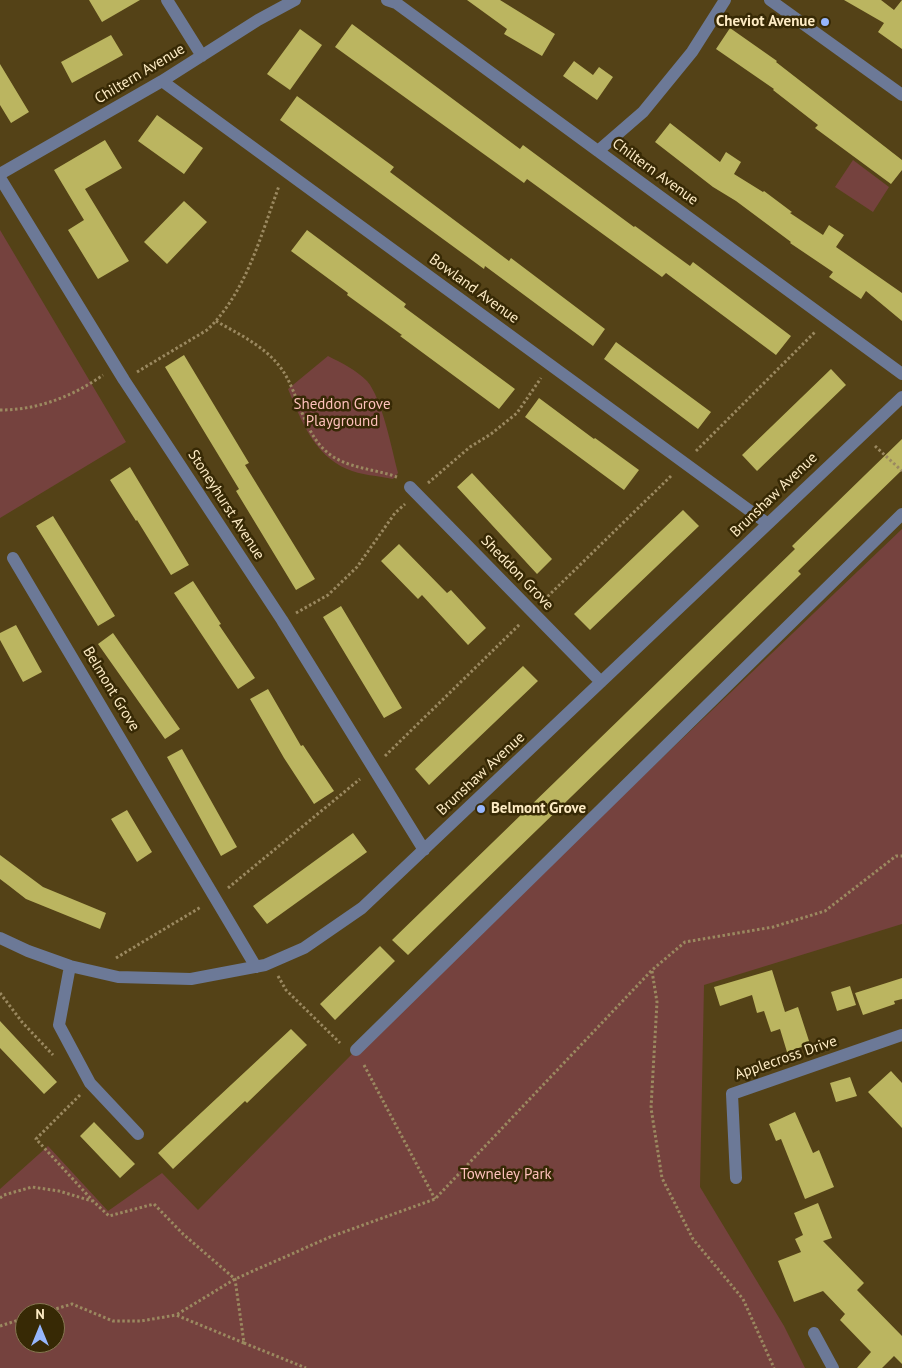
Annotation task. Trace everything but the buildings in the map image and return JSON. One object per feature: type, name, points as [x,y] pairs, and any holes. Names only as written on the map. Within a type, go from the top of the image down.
[{"type":"street","points":[[167,0],[202,56]]},
{"type":"street","name":"Chiltern Avenue","points":[[0,174],[162,81],[258,20],[295,0]]},
{"type":"street","name":"Chiltern Avenue","points":[[387,0],[396,3],[902,374]]},
{"type":"street","points":[[598,151],[643,112],[692,52],[725,0]]},
{"type":"street","points":[[770,0],[902,95]]},
{"type":"street","name":"Bowland Avenue","points":[[162,81],[768,524]]},
{"type":"street","name":"Stoneyhurst Avenue","points":[[0,178],[124,380],[282,620],[424,850]]},
{"type":"street","name":"Brunshaw Avenue","points":[[0,938],[28,951],[70,966],[118,977],[191,979],[256,967],[304,948],[362,908],[902,397]]},
{"type":"street","name":"Sheddon Grove","points":[[413,490],[601,682]]},
{"type":"street","points":[[356,1050],[902,514]]},
{"type":"street","name":"Belmont Grove","points":[[13,558],[256,967]]},
{"type":"street","points":[[70,966],[59,1025],[90,1083],[138,1134]]},
{"type":"street","name":"Applecross Drive","points":[[736,1178],[732,1094],[902,1035]]},
{"type":"street","points":[[814,1333],[833,1368]]},
{"type":"path","points":[[124,380],[207,330],[216,321],[241,283],[285,171]]},
{"type":"path","points":[[684,463],[828,320]]},
{"type":"path","points":[[216,321],[253,342],[282,369],[292,386],[308,425],[320,444],[331,455],[360,468],[396,476],[413,490]]},
{"type":"path","points":[[282,620],[328,596],[356,567],[413,490],[517,413],[550,364]]},
{"type":"path","points":[[0,410],[19,410],[48,404],[96,380],[116,366]]},
{"type":"path","points":[[862,434],[902,471]]},
{"type":"path","points":[[94,972],[216,898],[373,768]]},
{"type":"path","points":[[65,1306],[72,1304],[113,1321],[142,1321],[176,1314],[235,1279],[330,1237],[435,1199],[652,970],[685,942],[773,927],[825,911],[896,856],[902,856]]},
{"type":"path","points":[[270,963],[286,990],[347,1051],[356,1050],[435,1199]]},
{"type":"path","points":[[652,970],[657,1002],[651,1108],[662,1178],[693,1239],[743,1299],[774,1368]]},
{"type":"path","points":[[0,993],[22,1022],[54,1055]]},
{"type":"path","points":[[90,1083],[36,1139],[108,1216],[154,1204],[183,1234],[235,1279],[244,1343]]},
{"type":"path","points":[[0,1198],[4,1195],[32,1187],[59,1191],[93,1202]]},
{"type":"path","points":[[176,1314],[306,1368]]},
{"type":"path","points":[[0,1326],[15,1321]]},
{"type":"green space","points":[[853,160],[889,187],[873,212],[835,187]]},
{"type":"green space","points":[[0,230],[126,442],[0,518]]},
{"type":"green space","name":"Sheddon Grove Playground","points":[[328,356],[358,373],[367,381],[372,389],[386,425],[398,473],[393,479],[358,473],[336,463],[317,446],[298,413],[288,389]]},
{"type":"green space","name":"Towneley Park","points":[[902,529],[902,924],[704,985],[700,1187],[784,1326],[805,1368],[0,1368],[0,1189],[48,1146],[108,1211],[162,1173],[198,1210],[356,1050]]},
{"type":"place","name":"Cheviot Avenue","points":[[825,22]]},
{"type":"place","name":"Belmont Grove","points":[[481,809]]}]
